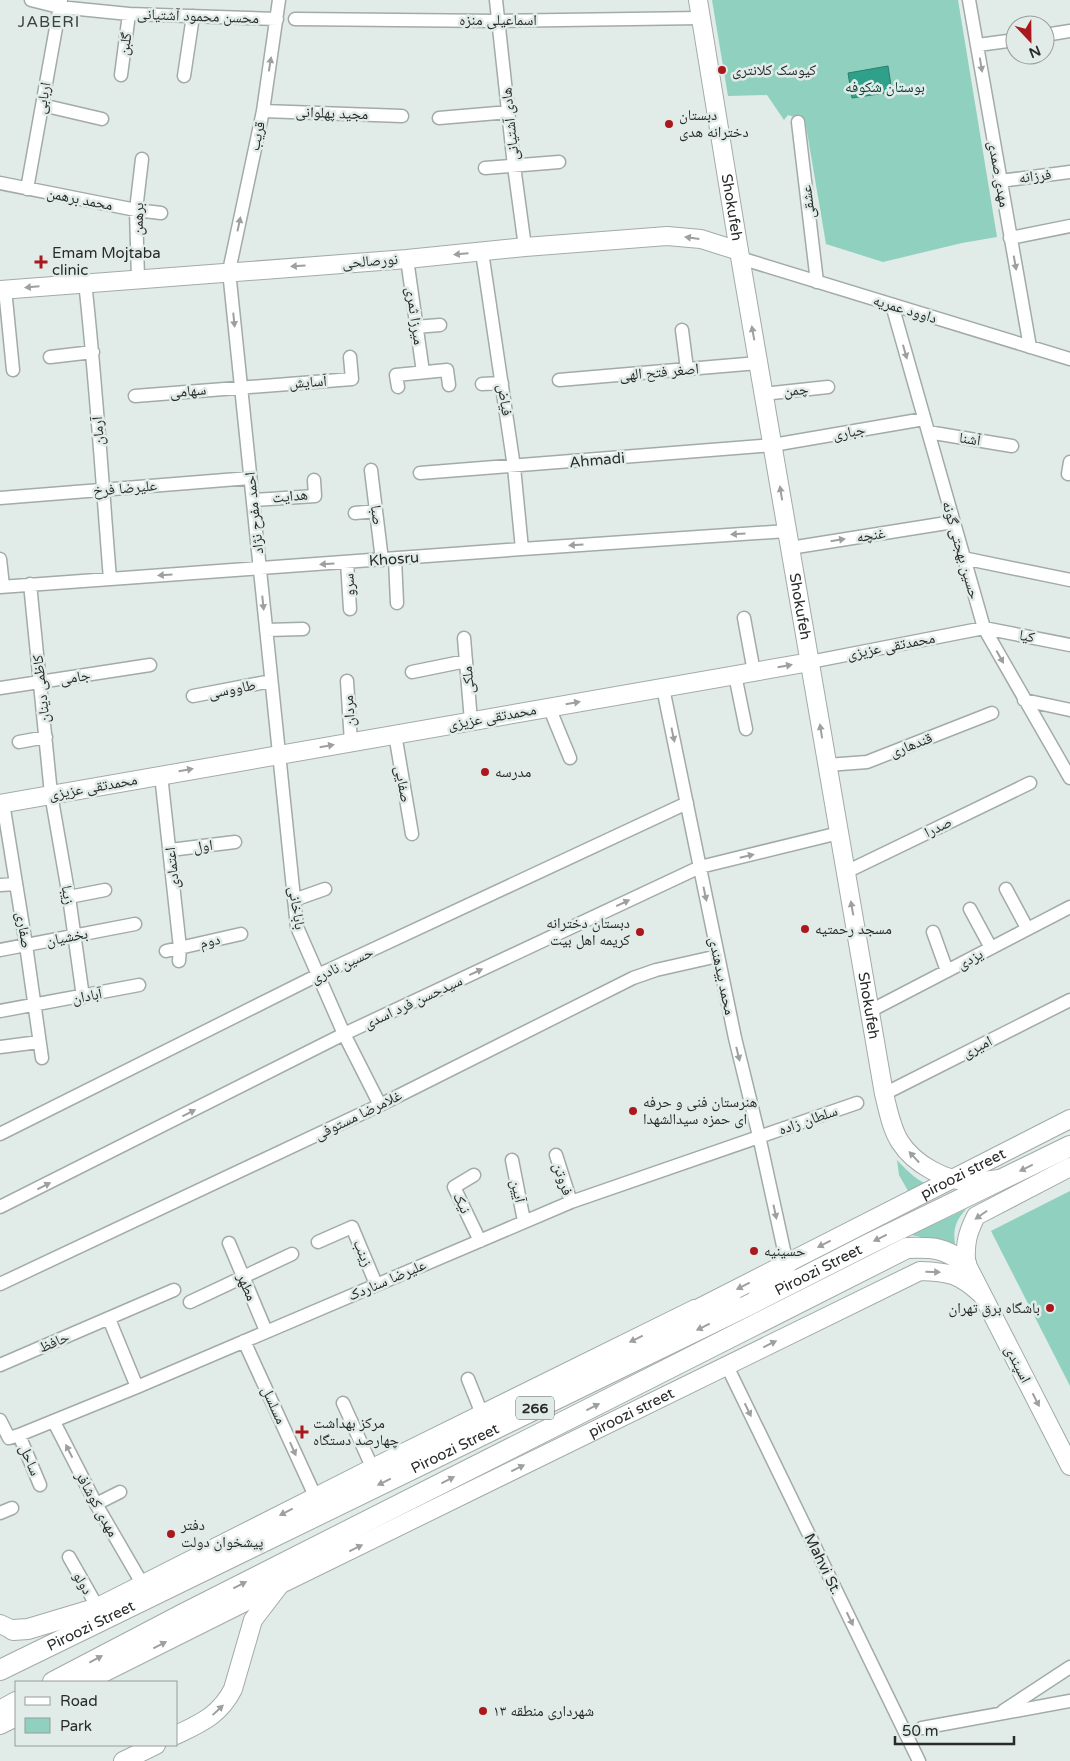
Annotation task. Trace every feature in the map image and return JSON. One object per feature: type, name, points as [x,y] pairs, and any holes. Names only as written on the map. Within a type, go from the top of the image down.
[{"type":"main road","name":"Shokufeh","points":[[698,0],[739,255],[884,1094],[891,1121],[900,1141],[919,1163],[956,1179]]},
{"type":"main road","name":"نورصالحی","points":[[3,290],[85,282],[408,259],[525,247],[667,236],[701,239],[739,255]]},
{"type":"main road","name":"محمدتقی عزیزی","points":[[1,804],[810,662]]},
{"type":"main road","name":"piroozi street","points":[[695,1310],[859,1226],[956,1179],[1070,1119]]},
{"type":"main road","name":"Piroozi Street","points":[[0,1670],[484,1423],[751,1304],[1070,1146]]},
{"type":"main road","points":[[966,1263],[965,1246],[968,1231],[976,1216],[1070,1167]]},
{"type":"main road","points":[[956,1179],[970,1182],[1004,1179]]},
{"type":"main road","name":"Piroozi Street","points":[[55,1681],[183,1614],[326,1553],[497,1455],[907,1248],[929,1247],[949,1252],[966,1263]]},
{"type":"main road","name":"اسپندی","points":[[966,1263],[1070,1466]]},
{"type":"main road","points":[[695,1310],[751,1304],[786,1264]]},
{"type":"main road","name":"piroozi street","points":[[281,1584],[326,1553],[726,1366],[920,1272],[944,1272],[966,1280],[981,1294]]},
{"type":"main road","name":"266","points":[[6,1627],[28,1629],[98,1608],[373,1469],[484,1423],[695,1310]]},
{"type":"main road","points":[[484,1423],[497,1455]]},
{"type":"main road","points":[[87,1681],[281,1584]]},
{"type":"main road","points":[[178,1735],[208,1719],[228,1700],[253,1620],[281,1584]]},
{"type":"main road","points":[[6,1627],[74,1633]]},
{"type":"main road","points":[[4,1719],[15,1703]]},
{"type":"main road","points":[[123,1761],[154,1746]]},
{"type":"street","name":"محسن محمود آشتیانی","points":[[31,0],[129,14],[277,19]]},
{"type":"street","name":"قریب","points":[[229,271],[262,111],[279,0]]},
{"type":"street","name":"هادی آشتیانی","points":[[496,0],[525,247]]},
{"type":"street","name":"مهدی صمدی","points":[[970,0],[1030,347]]},
{"type":"street","name":"اربابی","points":[[28,188],[60,4]]},
{"type":"street","name":"گلبن","points":[[120,75],[129,14]]},
{"type":"street","points":[[184,76],[194,16]]},
{"type":"street","name":"اسماعیلی منزه","points":[[295,19],[499,21],[701,18]]},
{"type":"street","points":[[1055,33],[1070,31]]},
{"type":"street","points":[[978,45],[1005,41]]},
{"type":"street","points":[[42,105],[102,119]]},
{"type":"street","name":"مجید پهلوانی","points":[[262,111],[402,116]]},
{"type":"street","points":[[440,118],[509,112]]},
{"type":"street","name":"عشقی","points":[[798,122],[817,282]]},
{"type":"street","name":"برهمن","points":[[138,279],[136,210],[142,159]]},
{"type":"street","points":[[485,168],[559,162]]},
{"type":"street","name":"فرزانه","points":[[1000,180],[1070,172]]},
{"type":"street","name":"محمد برهمن","points":[[0,183],[136,210],[161,213]]},
{"type":"street","points":[[1010,238],[1070,226]]},
{"type":"street","name":"فیاض","points":[[482,252],[514,466],[522,548]]},
{"type":"street","name":"داوود عمریه","points":[[739,255],[817,282],[1070,360]]},
{"type":"street","name":"میرزا ثمری","points":[[408,259],[423,372]]},
{"type":"street","name":"احمد مفرح نژاد","points":[[229,271],[279,754]]},
{"type":"street","name":"آرمان","points":[[85,282],[93,352],[110,579]]},
{"type":"street","points":[[3,290],[13,370]]},
{"type":"street","name":"حسین بهجتی گونه","points":[[892,305],[984,628],[1070,778]]},
{"type":"street","points":[[416,327],[440,325]]},
{"type":"street","points":[[682,330],[687,369]]},
{"type":"street","points":[[50,357],[93,352]]},
{"type":"street","name":"آسایش","points":[[241,387],[352,379],[350,357]]},
{"type":"street","name":"اصغر فتح الهی","points":[[559,380],[758,363]]},
{"type":"street","points":[[397,381],[423,372],[447,370],[449,385]]},
{"type":"street","points":[[482,384],[502,383]]},
{"type":"street","name":"سهامی","points":[[135,396],[241,387]]},
{"type":"street","name":"چمن","points":[[763,394],[828,387]]},
{"type":"street","name":"جباری","points":[[773,445],[924,419]]},
{"type":"street","name":"آشنا","points":[[928,432],[1012,446]]},
{"type":"street","name":"Ahmadi","points":[[420,473],[773,445]]},
{"type":"street","name":"صبا","points":[[371,470],[376,511],[388,559]]},
{"type":"street","name":"علیرضا فرخ","points":[[0,498],[250,478]]},
{"type":"street","name":"هدایت","points":[[252,500],[315,496],[314,480]]},
{"type":"street","points":[[355,513],[376,511]]},
{"type":"street","name":"غنچه","points":[[788,540],[953,522]]},
{"type":"street","name":"Khosru","points":[[1,586],[522,548],[788,540]]},
{"type":"street","points":[[0,558],[1,586]]},
{"type":"street","points":[[963,558],[1070,580]]},
{"type":"street","points":[[388,559],[397,603]]},
{"type":"street","name":"سرو","points":[[347,562],[350,609]]},
{"type":"street","name":"کاظمی دینان","points":[[30,584],[51,794]]},
{"type":"street","points":[[744,618],[754,672]]},
{"type":"street","name":"محمدتقی عزیزی","points":[[810,662],[984,628]]},
{"type":"street","name":"کیا","points":[[984,628],[1070,645]]},
{"type":"street","points":[[266,630],[302,629]]},
{"type":"street","name":"ملکی","points":[[464,638],[471,721]]},
{"type":"street","points":[[412,672],[466,661]]},
{"type":"street","name":"جامی","points":[[0,688],[150,665]]},
{"type":"street","points":[[735,675],[746,729]]},
{"type":"street","name":"طاووسی","points":[[193,696],[271,681]]},
{"type":"street","name":"مردان","points":[[347,681],[351,742]]},
{"type":"street","name":"محمد بیدهندی","points":[[663,688],[735,1038],[759,1136],[786,1264]]},
{"type":"street","points":[[1024,700],[1070,710]]},
{"type":"street","points":[[549,707],[570,758]]},
{"type":"street","name":"قندهاری","points":[[827,765],[867,762],[992,713]]},
{"type":"street","name":"صفایی","points":[[395,734],[412,834]]},
{"type":"street","points":[[19,742],[46,737]]},
{"type":"street","name":"باباخانی","points":[[279,754],[297,927],[344,1034],[380,1105]]},
{"type":"street","name":"اعتمادی","points":[[161,775],[180,948],[179,961]]},
{"type":"street","name":"صدرا","points":[[846,872],[1030,783]]},
{"type":"street","name":"زیبا","points":[[51,794],[69,897],[83,997]]},
{"type":"street","name":"حسین نادری","points":[[0,1134],[318,975],[687,803]]},
{"type":"street","name":"صفاری","points":[[1,804],[26,945],[42,1058]]},
{"type":"street","name":"سیدحسن فرد اسدی","points":[[0,1208],[344,1034],[700,867],[839,833]]},
{"type":"street","name":"اول","points":[[170,850],[235,842]]},
{"type":"street","points":[[0,885],[16,884]]},
{"type":"street","points":[[1006,889],[1027,928]]},
{"type":"street","points":[[69,897],[105,890]]},
{"type":"street","points":[[294,900],[325,890]]},
{"type":"street","name":"یزدی","points":[[870,1011],[1070,907]]},
{"type":"street","points":[[970,909],[990,948]]},
{"type":"street","name":"بخشیان","points":[[0,950],[135,924]]},
{"type":"street","points":[[933,932],[947,971]]},
{"type":"street","name":"دوم","points":[[166,951],[241,934]]},
{"type":"street","name":"غلامرضا مستوفی","points":[[0,1284],[380,1105],[633,978],[656,970],[718,956]]},
{"type":"street","name":"آبادان","points":[[34,1005],[140,985]]},
{"type":"street","name":"امیری","points":[[884,1094],[1070,1000]]},
{"type":"street","points":[[0,1011],[34,1005]]},
{"type":"street","points":[[0,1047],[39,1042]]},
{"type":"street","name":"سلطان زاده","points":[[759,1136],[857,1103]]},
{"type":"street","name":"علیرضا سناردک","points":[[19,1435],[138,1387],[570,1202],[759,1136]]},
{"type":"street","name":"فروتن","points":[[556,1155],[570,1202]]},
{"type":"street","name":"آیین","points":[[512,1160],[524,1222]]},
{"type":"street","name":"نیک","points":[[474,1175],[454,1187],[480,1240]]},
{"type":"street","name":"زینب","points":[[318,1242],[352,1227],[376,1284]]},
{"type":"street","name":"مطهر","points":[[228,1243],[266,1331]]},
{"type":"street","points":[[190,1302],[292,1254]]},
{"type":"street","name":"حافظ","points":[[0,1366],[174,1290]]},
{"type":"street","points":[[109,1319],[138,1387]]},
{"type":"street","name":"مسلسل","points":[[244,1341],[316,1498]]},
{"type":"street","name":"Mahvi St.","points":[[726,1366],[919,1761]]},
{"type":"street","points":[[468,1379],[484,1423]]},
{"type":"street","points":[[343,1403],[373,1469]]},
{"type":"street","points":[[0,1420],[9,1438],[19,1435]]},
{"type":"street","name":"مهدی کوشافر","points":[[54,1422],[96,1504],[143,1585]]},
{"type":"street","name":"ساحل","points":[[19,1435],[40,1485]]},
{"type":"street","points":[[96,1504],[120,1492]]},
{"type":"street","name":"دولو","points":[[69,1557],[98,1608]]},
{"type":"street","points":[[998,1714],[1070,1667]]},
{"type":"street","points":[[922,1728],[1070,1701]]},
{"type":"green space","name":"بوستان شکوفه","points":[[712,0],[958,0],[997,237],[962,243],[883,262],[826,244],[805,120],[788,115],[784,120],[767,95],[728,96]]},
{"type":"green space","points":[[897,1160],[920,1180],[932,1187],[949,1192],[932,1198],[912,1198],[899,1175]]},
{"type":"green space","name":"باشگاه برق تهران","points":[[1070,1191],[1070,1386],[991,1231]]},
{"type":"green space","points":[[966,1209],[955,1228],[956,1251],[942,1241],[911,1235]]},
{"type":"shaded area","points":[[888,66],[892,92],[852,98],[848,73]]},
{"type":"place","name":"کیوسک کلانتری","points":[[722,70]]},
{"type":"place","name":"دبستان دخترانه هدی","points":[[669,124]]},
{"type":"place","name":"Emam Mojtaba clinic","points":[[41,262]]},
{"type":"place","name":"مدرسه","points":[[485,772]]},
{"type":"place","name":"مسجد رحمتیه","points":[[805,929]]},
{"type":"place","name":"دبستان دخترانه کریمه اهل بیت","points":[[640,932]]},
{"type":"place","name":"هنرستان فنی و حرفه ای حمزه سیدالشهدا","points":[[633,1111]]},
{"type":"place","name":"حسینیه","points":[[754,1251]]},
{"type":"place","name":"باشگاه برق تهران","points":[[1050,1308]]},
{"type":"place","name":"مرکز بهداشت چهارصد دستگاه","points":[[302,1432]]},
{"type":"place","name":"دفتر پیشخوان دولت","points":[[171,1534]]},
{"type":"place","name":"شهرداری منطقه ۱۳","points":[[483,1711]]},
{"type":"district","name":"JABERI","points":[[49,22]]}]
